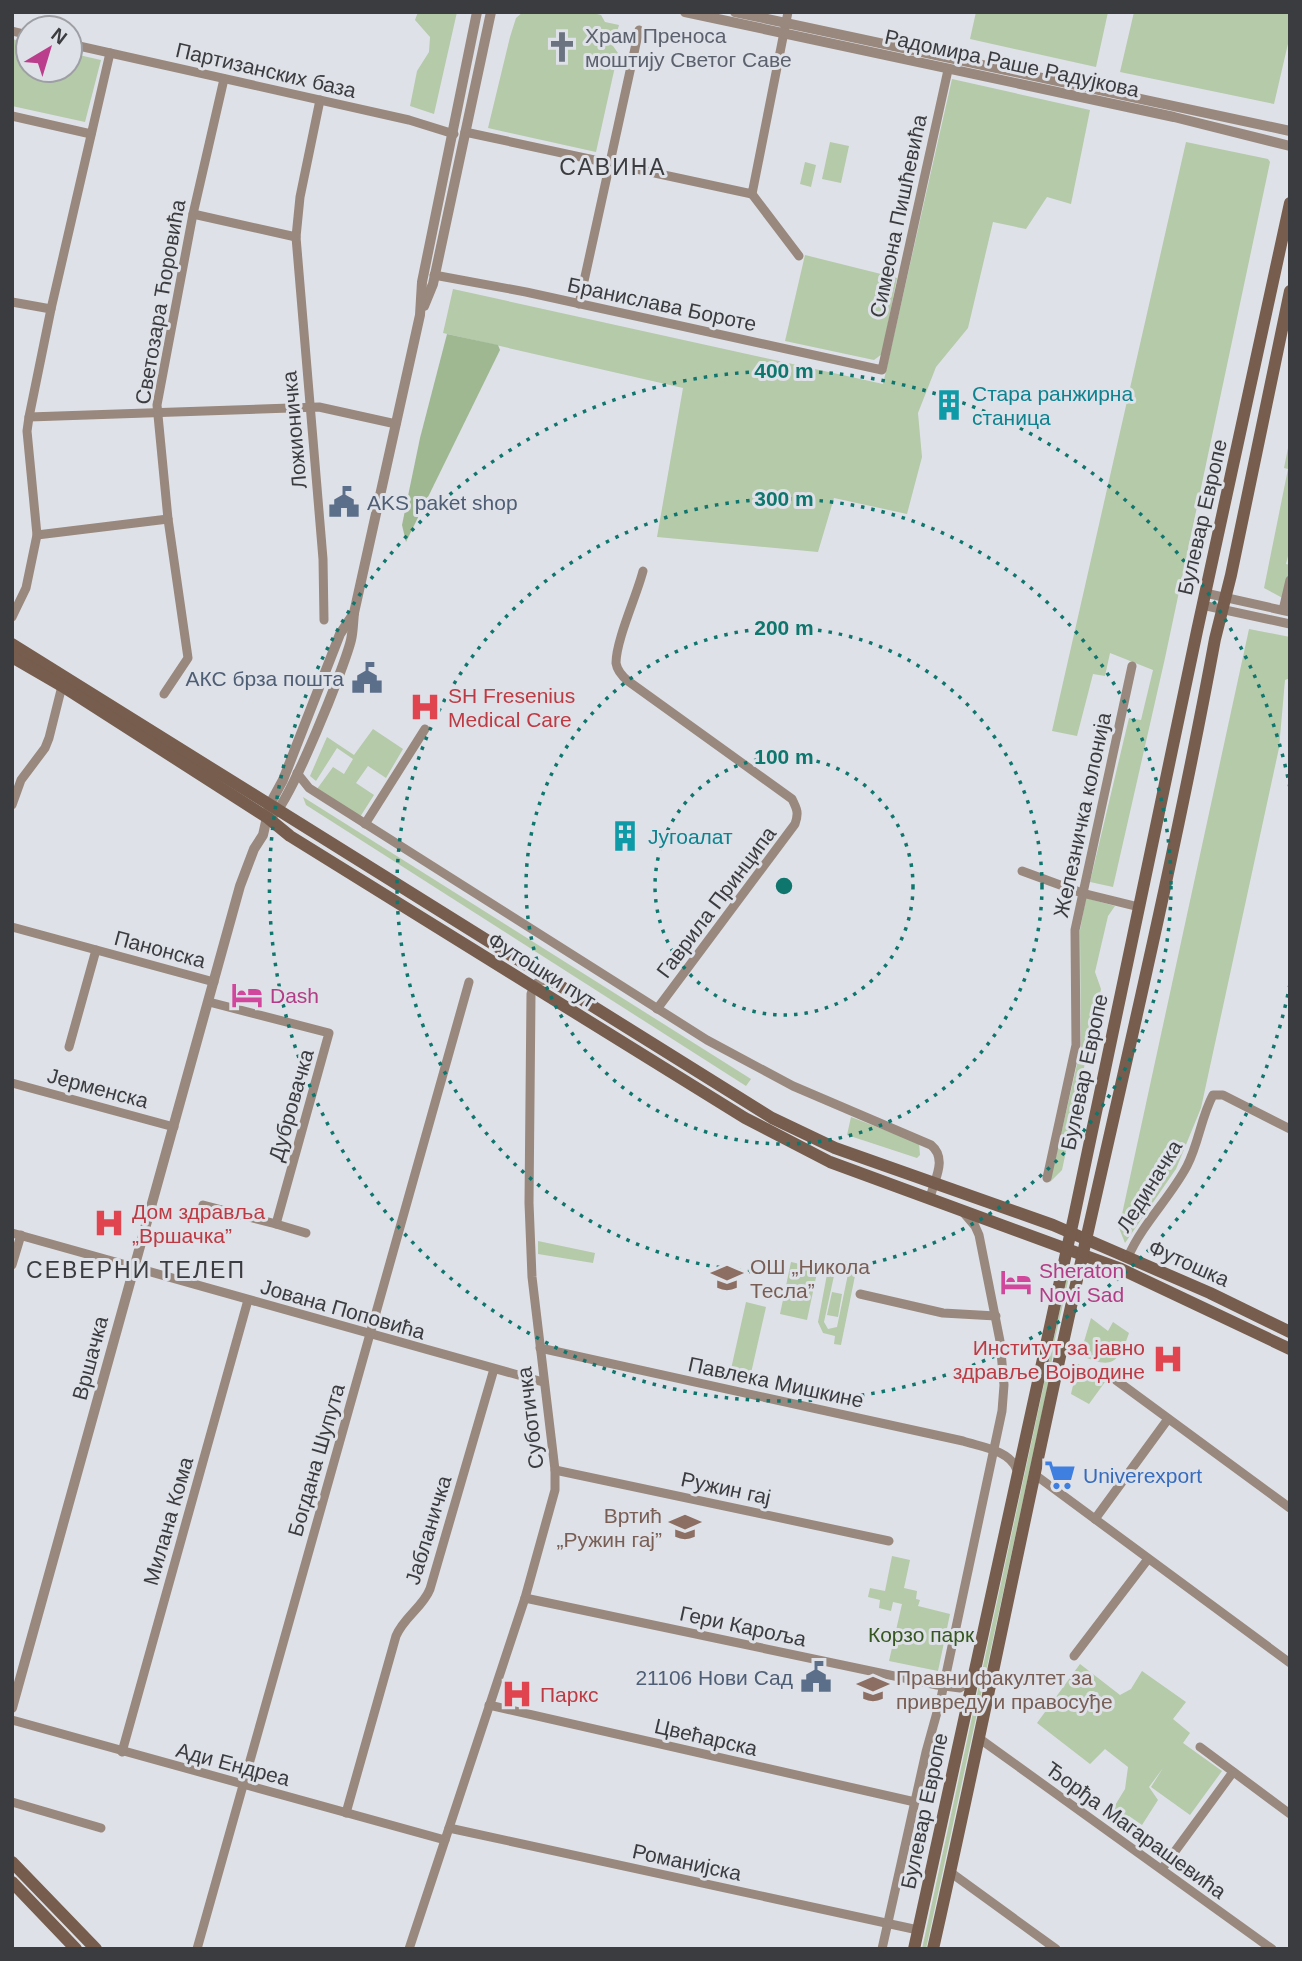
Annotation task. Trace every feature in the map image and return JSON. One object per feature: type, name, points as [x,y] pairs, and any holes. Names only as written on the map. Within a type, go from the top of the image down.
[{"type":"main road","name":"Булевар Европе","points":[[914,1949],[1071,1232],[1290,203]]},
{"type":"main road","name":"Булевар Европе","points":[[933,1949],[1290,291]]},
{"type":"main road","name":"Футошки пут","points":[[12,644],[772,1118],[835,1147],[1071,1232]]},
{"type":"main road","name":"Футошки пут","points":[[12,657],[268,818],[290,836],[745,1118],[830,1162],[1083,1254]]},
{"type":"main road","name":"Футошка","points":[[1071,1232],[1210,1293],[1290,1332]]},
{"type":"main road","name":"Футошка","points":[[1083,1254],[1121,1269],[1290,1349]]},
{"type":"main road","points":[[12,1862],[96,1949]]},
{"type":"main road","points":[[12,1882],[76,1949]]},
{"type":"street","points":[[420,315],[422,282],[469,107],[489,17],[498,12]]},
{"type":"street","name":"Радомира Раше Радујкова","points":[[685,12],[786,23],[948,70],[1174,117],[1290,146]]},
{"type":"street","name":"Радомира Раше Радујкова","points":[[735,12],[1290,131]]},
{"type":"street","points":[[268,818],[297,773],[330,700],[351,640],[354,613],[420,315],[434,275],[460,133],[475,15]]},
{"type":"street","points":[[786,23],[752,194],[799,256]]},
{"type":"street","points":[[579,304],[639,30]]},
{"type":"street","name":"Партизанских база","points":[[84,47],[460,133],[752,194]]},
{"type":"street","points":[[12,617],[26,588],[37,535],[27,431],[29,418],[51,309],[110,53]]},
{"type":"street","name":"Симеона Пишћевића","points":[[882,370],[948,70]]},
{"type":"street","name":"Светозара Ћоровића","points":[[164,694],[188,658],[168,519],[157,414],[193,214],[224,79]]},
{"type":"street","name":"Ложионичка","points":[[320,100],[300,197],[296,237],[323,559],[324,620]]},
{"type":"street","points":[[12,116],[91,134]]},
{"type":"street","points":[[193,214],[296,237]]},
{"type":"street","name":"Бранислава Бороте","points":[[434,275],[882,370]]},
{"type":"street","points":[[12,302],[51,309]]},
{"type":"street","points":[[29,418],[319,407],[397,424]]},
{"type":"street","points":[[37,535],[168,519]]},
{"type":"street","name":"Гаврила Принципа","points":[[643,571],[620,645],[616,666],[619,671],[628,681],[792,799],[798,810],[795,824],[657,1009]]},
{"type":"street","points":[[1204,599],[1287,611],[1290,580]]},
{"type":"street","points":[[1224,603],[1290,624]]},
{"type":"street","points":[[275,807],[340,634],[354,613]]},
{"type":"street","name":"Железничка колонија","points":[[1047,1178],[1076,1045],[1075,930],[1132,666]]},
{"type":"street","points":[[12,805],[21,780],[45,748],[62,686]]},
{"type":"street","points":[[365,824],[425,729]]},
{"type":"street","points":[[297,773],[309,788],[707,1041],[781,1080],[931,1145],[938,1151],[940,1160],[930,1198]]},
{"type":"street","name":"Вршачка","points":[[12,1708],[240,886],[268,818]]},
{"type":"street","points":[[1022,871],[1082,893],[1139,907]]},
{"type":"street","name":"Панонска","points":[[12,927],[214,982]]},
{"type":"street","name":"Панонска","points":[[68,1047],[96,950]]},
{"type":"street","points":[[533,987],[542,979],[549,981]]},
{"type":"street","name":"Богдана Шупута","points":[[197,1949],[469,982]]},
{"type":"street","name":"Суботичка","points":[[410,1949],[525,1598],[555,1490],[555,1470],[532,1277],[529,1203],[533,987]]},
{"type":"street","name":"Дубровачка","points":[[209,1002],[330,1033],[276,1224]]},
{"type":"street","name":"Јерменска","points":[[12,1083],[174,1127]]},
{"type":"street","name":"Лединачка","points":[[1128,1257],[1137,1238],[1187,1166],[1213,1095],[1223,1095],[1290,1129]]},
{"type":"street","points":[[203,1205],[306,1233]]},
{"type":"street","points":[[962,1211],[979,1235]]},
{"type":"street","points":[[979,1235],[981,1224],[993,1222]]},
{"type":"street","points":[[12,1265],[17,1234]]},
{"type":"street","name":"Јована Поповића","points":[[17,1234],[543,1382]]},
{"type":"street","name":"Булевар Европе","points":[[882,1949],[915,1802],[949,1686],[1002,1410],[1004,1385],[996,1316],[979,1235]]},
{"type":"street","points":[[860,1294],[943,1313],[996,1316]]},
{"type":"street","name":"Милана Кома","points":[[122,1752],[248,1300]]},
{"type":"street","name":"Павлека Мишкине","points":[[540,1348],[963,1441],[1004,1455],[1013,1461],[1017,1470]]},
{"type":"street","name":"Јабланичка","points":[[346,1813],[400,1625],[430,1589],[494,1369]]},
{"type":"street","points":[[1109,1375],[1290,1508]]},
{"type":"street","points":[[1095,1519],[1168,1419]]},
{"type":"street","points":[[1004,1455],[1016,1451],[1023,1442]]},
{"type":"street","name":"Ружин гај","points":[[555,1470],[889,1541]]},
{"type":"street","points":[[1034,1474],[1290,1663]]},
{"type":"street","points":[[1074,1656],[1148,1559]]},
{"type":"street","name":"Гери Кароља","points":[[525,1598],[949,1686]]},
{"type":"street","points":[[949,1686],[963,1687],[973,1678]]},
{"type":"street","points":[[949,1686],[968,1700]]},
{"type":"street","name":"Цвећарска","points":[[489,1705],[915,1802]]},
{"type":"street","name":"Ади Ендреа","points":[[12,1720],[445,1840]]},
{"type":"street","name":"Ђорђа Магарашевића","points":[[980,1740],[1272,1949]]},
{"type":"street","points":[[1200,1748],[1290,1814]]},
{"type":"street","points":[[1162,1869],[1233,1772]]},
{"type":"street","points":[[12,1802],[101,1828]]},
{"type":"street","name":"Романијска","points":[[449,1828],[918,1930]]},
{"type":"street","points":[[950,1872],[1056,1949]]},
{"type":"green space","points":[[418,12],[457,12],[434,114],[410,106],[417,71],[429,52],[430,37],[415,20]]},
{"type":"green space","points":[[523,12],[589,12],[601,15],[605,22],[619,25],[613,46],[618,53],[596,152],[488,128],[510,37],[516,18]]},
{"type":"green space","points":[[976,12],[1108,12],[1096,67],[970,39]]},
{"type":"green space","points":[[1134,12],[1290,12],[1290,35],[1274,104],[1120,72]]},
{"type":"green space","points":[[12,39],[14,84],[84,84],[84,56],[101,60],[85,122],[12,106]]},
{"type":"green space","points":[[952,79],[1090,110],[1071,204],[1047,197],[1026,229],[993,222],[968,328],[936,367],[918,413],[922,457],[907,514],[834,498],[818,552],[657,537],[683,388],[443,333],[453,289],[883,384]]},
{"type":"green space","points":[[830,142],[849,146],[841,183],[822,179]]},
{"type":"green space","points":[[1186,142],[1268,159],[1270,162],[1165,658],[1113,887],[1090,882],[1129,718],[1141,720],[1153,670],[1110,653],[1105,676],[1093,674],[1077,736],[1052,731]]},
{"type":"green space","points":[[805,162],[816,165],[811,187],[800,184]]},
{"type":"green space","points":[[805,255],[897,278],[882,354],[874,360],[785,341]]},
{"type":"green space","points":[[447,334],[498,345],[500,350],[406,542],[402,525],[420,438]]},
{"type":"green space","points":[[1288,448],[1290,548],[1286,564],[1290,565],[1290,602],[1264,588],[1288,469],[1284,468]]},
{"type":"green space","points":[[1249,629],[1290,637],[1290,678],[1285,680],[1279,748],[1201,1108],[1176,1169],[1125,1243],[1119,1228]]},
{"type":"green space","points":[[373,729],[403,749],[386,778],[368,766],[356,783],[374,795],[360,817],[317,789],[333,767],[344,774],[353,759],[337,748],[316,781],[310,776],[327,737],[354,755]]},
{"type":"green space","points":[[303,797],[751,1079],[746,1086],[306,805]]},
{"type":"green space","points":[[1086,898],[1115,906],[1108,916],[1095,972],[1101,989],[1062,1170],[1050,1182],[1081,1047],[1080,930]]},
{"type":"green space","points":[[851,1117],[919,1143],[920,1155],[917,1158],[847,1135]]},
{"type":"green space","points":[[538,1241],[595,1253],[593,1263],[538,1254]]},
{"type":"green space","points":[[840,1260],[850,1263],[852,1260],[858,1261],[841,1345],[834,1344],[835,1336],[823,1333],[818,1322],[828,1269]],"holes":[[[838,1267],[847,1269],[837,1327],[828,1329],[824,1322],[835,1271]]]},
{"type":"green space","points":[[791,1262],[818,1268],[807,1320],[780,1314]]},
{"type":"green space","points":[[1069,1268],[1049,1380],[926,1949],[922,1949]]},
{"type":"green space","points":[[832,1292],[842,1294],[838,1317],[827,1315]]},
{"type":"green space","points":[[746,1302],[766,1307],[749,1382],[729,1378]]},
{"type":"green space","points":[[1091,1318],[1108,1331],[1113,1322],[1129,1333],[1121,1352],[1112,1361],[1099,1362],[1080,1355]]},
{"type":"green space","points":[[1078,1364],[1105,1382],[1089,1404],[1071,1394]]},
{"type":"green space","name":"Корзо парк","points":[[892,1556],[910,1560],[904,1588],[917,1591],[916,1599],[920,1600],[918,1606],[950,1614],[938,1671],[889,1661],[902,1604],[893,1602],[891,1611],[879,1608],[880,1600],[868,1597],[870,1588],[885,1591]]},
{"type":"green space","points":[[1080,1664],[1120,1695],[1131,1689],[1142,1671],[1186,1702],[1173,1719],[1190,1733],[1183,1743],[1222,1771],[1190,1815],[1151,1787],[1163,1768],[1149,1787],[1158,1800],[1142,1825],[1129,1816],[1118,1829],[1106,1820],[1125,1789],[1128,1767],[1105,1749],[1090,1764],[1037,1723]]},
{"type":"place","name":"Храм Преноса моштију Светог Саве","points":[[562,47]]},
{"type":"place","name":"Стара ранжирна станица","points":[[949,405]]},
{"type":"place","name":"AKS paket shop","points":[[344,502]]},
{"type":"place","name":"АКС брза пошта","points":[[367,678]]},
{"type":"place","name":"SH Fresenius Medical Care","points":[[425,707]]},
{"type":"place","name":"Југоалат","points":[[625,836]]},
{"type":"place","name":"Dash","points":[[247,995]]},
{"type":"place","name":"Дом здравља „Вршачка”","points":[[109,1223]]},
{"type":"place","name":"ОШ „Никола Тесла”","points":[[727,1278]]},
{"type":"place","name":"Sheraton Novi Sad","points":[[1016,1282]]},
{"type":"place","name":"Институт за јавно здравље Војводине","points":[[1168,1359]]},
{"type":"place","name":"Univerexport","points":[[1060,1475]]},
{"type":"place","name":"Вртић „Ружин гај”","points":[[685,1527]]},
{"type":"place","name":"21106 Нови Сад","points":[[816,1677]]},
{"type":"place","name":"Правни факултет за привреду и правосуђе","points":[[873,1689]]},
{"type":"place","name":"Паркс","points":[[517,1694]]},
{"type":"district","name":"САВИНА","points":[[613,167]]},
{"type":"district","name":"СЕВЕРНИ ТЕЛЕП","points":[[136,1270]]}]
